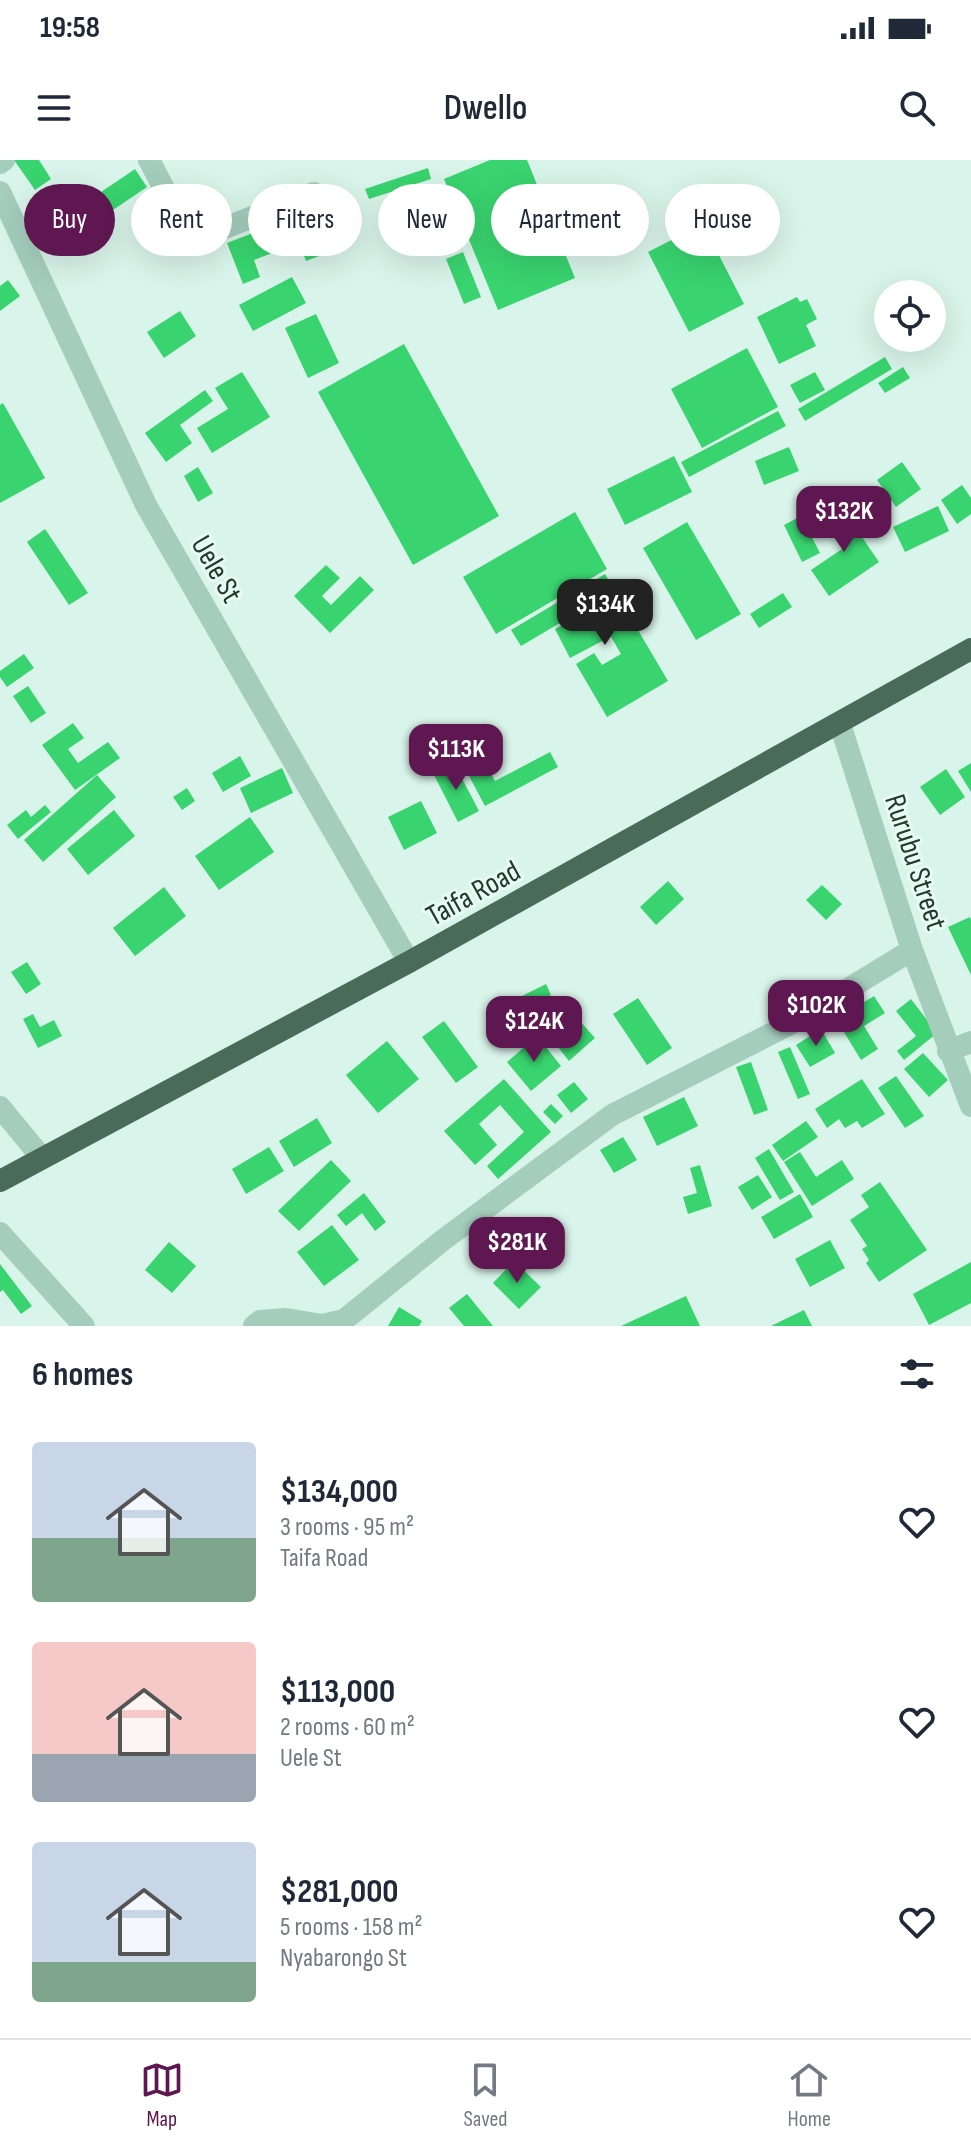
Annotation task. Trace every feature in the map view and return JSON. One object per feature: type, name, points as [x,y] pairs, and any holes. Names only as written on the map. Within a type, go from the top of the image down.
[{"type":"highway","name":"Taifa Road","points":[[0,1181],[409,962],[971,649]]},
{"type":"street","points":[[149,160],[176,211],[191,226],[209,234],[248,219]]},
{"type":"street","name":"Uele St","points":[[0,192],[146,505],[409,962]]},
{"type":"street","name":"Rurubu Street","points":[[840,724],[912,950],[971,1106]]},
{"type":"street","points":[[254,1326],[260,1321],[286,1319],[322,1325],[344,1320],[491,1203],[612,1115],[794,1022],[912,950]]},
{"type":"street","points":[[948,1051],[971,1042]]},
{"type":"street","points":[[0,1107],[42,1158]]},
{"type":"street","points":[[0,1233],[84,1326]]},
{"type":"building","points":[[14,160],[39,160],[51,179],[44,184],[31,184]]},
{"type":"building","points":[[490,160],[527,160],[537,184],[491,184],[491,256],[566,256],[575,278],[498,310],[475,254],[475,184],[446,184],[444,179]]},
{"type":"building","points":[[428,168],[431,179],[416,184],[380,184]]},
{"type":"building","points":[[135,169],[145,184],[131,184],[131,198],[115,209],[113,184]]},
{"type":"building","points":[[378,185],[378,196],[369,199],[365,189]]},
{"type":"building","points":[[248,235],[248,256],[264,256],[254,260],[260,277],[243,284],[232,256],[232,241]]},
{"type":"building","points":[[665,243],[665,256],[719,256],[744,304],[689,332],[649,251]]},
{"type":"building","points":[[465,256],[481,297],[464,304],[446,259]]},
{"type":"building","points":[[292,277],[306,303],[253,331],[239,305]]},
{"type":"building","points":[[8,280],[20,296],[0,311],[0,286]]},
{"type":"building","points":[[797,297],[800,302],[807,299],[817,319],[806,325],[816,346],[779,364],[757,317]]},
{"type":"building","points":[[180,311],[196,336],[164,358],[147,332]]},
{"type":"building","points":[[316,314],[339,363],[308,378],[285,328]]},
{"type":"building","points":[[404,344],[499,516],[413,565],[318,392]]},
{"type":"building","points":[[747,348],[778,407],[702,448],[671,389]]},
{"type":"building","points":[[885,357],[892,369],[805,421],[798,409]]},
{"type":"building","points":[[903,367],[910,378],[885,393],[878,383]]},
{"type":"building","points":[[242,372],[270,417],[212,453],[197,428],[228,409],[215,388]]},
{"type":"building","points":[[815,372],[825,390],[800,403],[790,385]]},
{"type":"building","points":[[205,390],[213,401],[180,425],[192,443],[166,462],[145,433]]},
{"type":"building","points":[[3,403],[45,478],[0,503],[0,405]]},
{"type":"building","points":[[778,411],[786,426],[689,477],[681,462]]},
{"type":"building","points":[[789,447],[799,471],[764,485],[755,461]]},
{"type":"building","points":[[674,456],[692,492],[625,525],[607,489]]},
{"type":"building","points":[[902,462],[921,489],[896,507],[877,480]]},
{"type":"building","points":[[198,467],[213,493],[198,502],[184,476]]},
{"type":"building","points":[[962,485],[971,498],[971,514],[957,524],[941,500]]},
{"type":"building","points":[[838,502],[879,562],[829,596],[811,570],[845,547],[822,513]]},
{"type":"building","points":[[938,506],[949,531],[905,552],[893,527]]},
{"type":"building","points":[[575,512],[607,569],[496,634],[463,577]]},
{"type":"building","points":[[801,516],[820,553],[802,562],[784,525]]},
{"type":"building","points":[[687,522],[741,614],[696,640],[643,548]]},
{"type":"building","points":[[45,529],[88,593],[69,605],[27,542]]},
{"type":"building","points":[[326,565],[340,578],[322,596],[331,605],[360,576],[374,590],[330,633],[294,596]]},
{"type":"building","points":[[605,574],[668,681],[607,717],[576,664],[594,653],[602,665],[621,654],[592,604],[521,646],[511,630]]},
{"type":"building","points":[[783,593],[792,607],[759,628],[750,614]]},
{"type":"building","points":[[590,609],[606,639],[570,658],[555,629]]},
{"type":"building","points":[[24,654],[34,668],[7,687],[0,677],[0,671]]},
{"type":"building","points":[[28,686],[46,713],[31,723],[13,696]]},
{"type":"building","points":[[73,723],[84,738],[68,749],[78,763],[108,742],[120,758],[75,790],[42,745]]},
{"type":"building","points":[[479,749],[495,781],[550,752],[558,767],[485,806],[460,759]]},
{"type":"building","points":[[240,756],[251,776],[223,792],[212,773]]},
{"type":"building","points":[[454,763],[479,811],[458,822],[433,773]]},
{"type":"building","points":[[971,763],[971,792],[958,771]]},
{"type":"building","points":[[282,768],[293,793],[251,813],[240,788]]},
{"type":"building","points":[[946,769],[965,797],[940,815],[920,787]]},
{"type":"building","points":[[97,775],[116,797],[43,862],[24,840]]},
{"type":"building","points":[[187,788],[195,801],[182,810],[173,797]]},
{"type":"building","points":[[421,801],[437,833],[404,850],[388,817]]},
{"type":"building","points":[[45,805],[51,812],[18,839],[7,825],[26,810],[31,817]]},
{"type":"building","points":[[114,810],[135,836],[88,875],[67,849]]},
{"type":"building","points":[[250,817],[274,852],[219,890],[195,856]]},
{"type":"building","points":[[668,881],[684,899],[656,925],[640,907]]},
{"type":"building","points":[[822,885],[842,904],[826,920],[806,900]]},
{"type":"building","points":[[164,887],[186,916],[135,956],[113,928]]},
{"type":"building","points":[[970,917],[971,920],[971,975],[948,927]]},
{"type":"building","points":[[27,962],[41,984],[26,994],[11,972]]},
{"type":"building","points":[[546,984],[551,995],[492,1025],[486,1014]]},
{"type":"building","points":[[874,996],[885,1013],[864,1026],[878,1049],[861,1060],[836,1019]]},
{"type":"building","points":[[638,998],[672,1048],[647,1065],[613,1014]]},
{"type":"building","points":[[911,999],[937,1033],[904,1060],[897,1051],[916,1036],[896,1011]]},
{"type":"building","points":[[33,1014],[40,1027],[54,1020],[62,1036],[38,1048],[23,1019]]},
{"type":"building","points":[[506,1020],[516,1030],[505,1041],[495,1031]]},
{"type":"building","points":[[579,1020],[595,1038],[569,1061],[554,1042]]},
{"type":"building","points":[[444,1021],[478,1067],[456,1083],[422,1037]]},
{"type":"building","points":[[821,1029],[835,1053],[810,1067],[796,1045]]},
{"type":"building","points":[[537,1036],[561,1066],[531,1091],[507,1062]]},
{"type":"building","points":[[387,1041],[419,1079],[378,1113],[346,1075]]},
{"type":"building","points":[[790,1047],[810,1094],[798,1099],[778,1052]]},
{"type":"building","points":[[923,1053],[948,1080],[929,1097],[904,1069]]},
{"type":"building","points":[[751,1062],[768,1110],[754,1115],[736,1067]]},
{"type":"building","points":[[896,1076],[924,1116],[905,1128],[878,1088]]},
{"type":"building","points":[[504,1079],[551,1132],[498,1179],[487,1166],[524,1132],[500,1105],[479,1124],[497,1145],[475,1165],[444,1131]]},
{"type":"building","points":[[862,1079],[885,1114],[862,1128],[857,1121],[845,1128],[839,1119],[827,1128],[815,1109]]},
{"type":"building","points":[[574,1082],[588,1099],[571,1113],[557,1095]]},
{"type":"building","points":[[684,1097],[698,1126],[657,1146],[643,1117]]},
{"type":"building","points":[[551,1104],[563,1116],[555,1124],[543,1112]]},
{"type":"building","points":[[317,1118],[332,1143],[294,1167],[279,1141]]},
{"type":"building","points":[[806,1121],[818,1137],[783,1161],[772,1145]]},
{"type":"building","points":[[623,1137],[637,1160],[614,1173],[600,1150]]},
{"type":"building","points":[[269,1147],[284,1171],[246,1194],[232,1169]]},
{"type":"building","points":[[769,1149],[794,1192],[780,1200],[755,1158]]},
{"type":"building","points":[[800,1152],[816,1177],[842,1160],[854,1179],[812,1206],[784,1162]]},
{"type":"building","points":[[331,1160],[351,1181],[299,1231],[278,1211]]},
{"type":"building","points":[[700,1165],[712,1206],[688,1214],[683,1197],[697,1193],[690,1168]]},
{"type":"building","points":[[758,1175],[772,1197],[752,1210],[738,1187]]},
{"type":"building","points":[[880,1182],[927,1250],[879,1282],[866,1263],[869,1260],[862,1249],[867,1246],[850,1220],[869,1207],[861,1195]]},
{"type":"building","points":[[364,1193],[386,1222],[375,1231],[362,1213],[346,1226],[337,1215]]},
{"type":"building","points":[[800,1194],[813,1217],[774,1239],[761,1217]]},
{"type":"building","points":[[332,1225],[359,1260],[324,1286],[297,1252]]},
{"type":"building","points":[[830,1240],[845,1268],[810,1287],[795,1259]]},
{"type":"building","points":[[169,1242],[196,1266],[172,1293],[145,1270]]},
{"type":"building","points":[[514,1261],[541,1287],[519,1309],[493,1283]]},
{"type":"building","points":[[971,1262],[971,1303],[929,1325],[913,1294]]},
{"type":"building","points":[[0,1264],[32,1306],[21,1314],[3,1290],[0,1292]]},
{"type":"building","points":[[467,1294],[493,1326],[464,1326],[449,1308]]},
{"type":"building","points":[[686,1296],[700,1326],[621,1326]]},
{"type":"building","points":[[399,1307],[422,1321],[419,1326],[388,1326]]},
{"type":"building","points":[[804,1310],[812,1326],[771,1326]]}]
